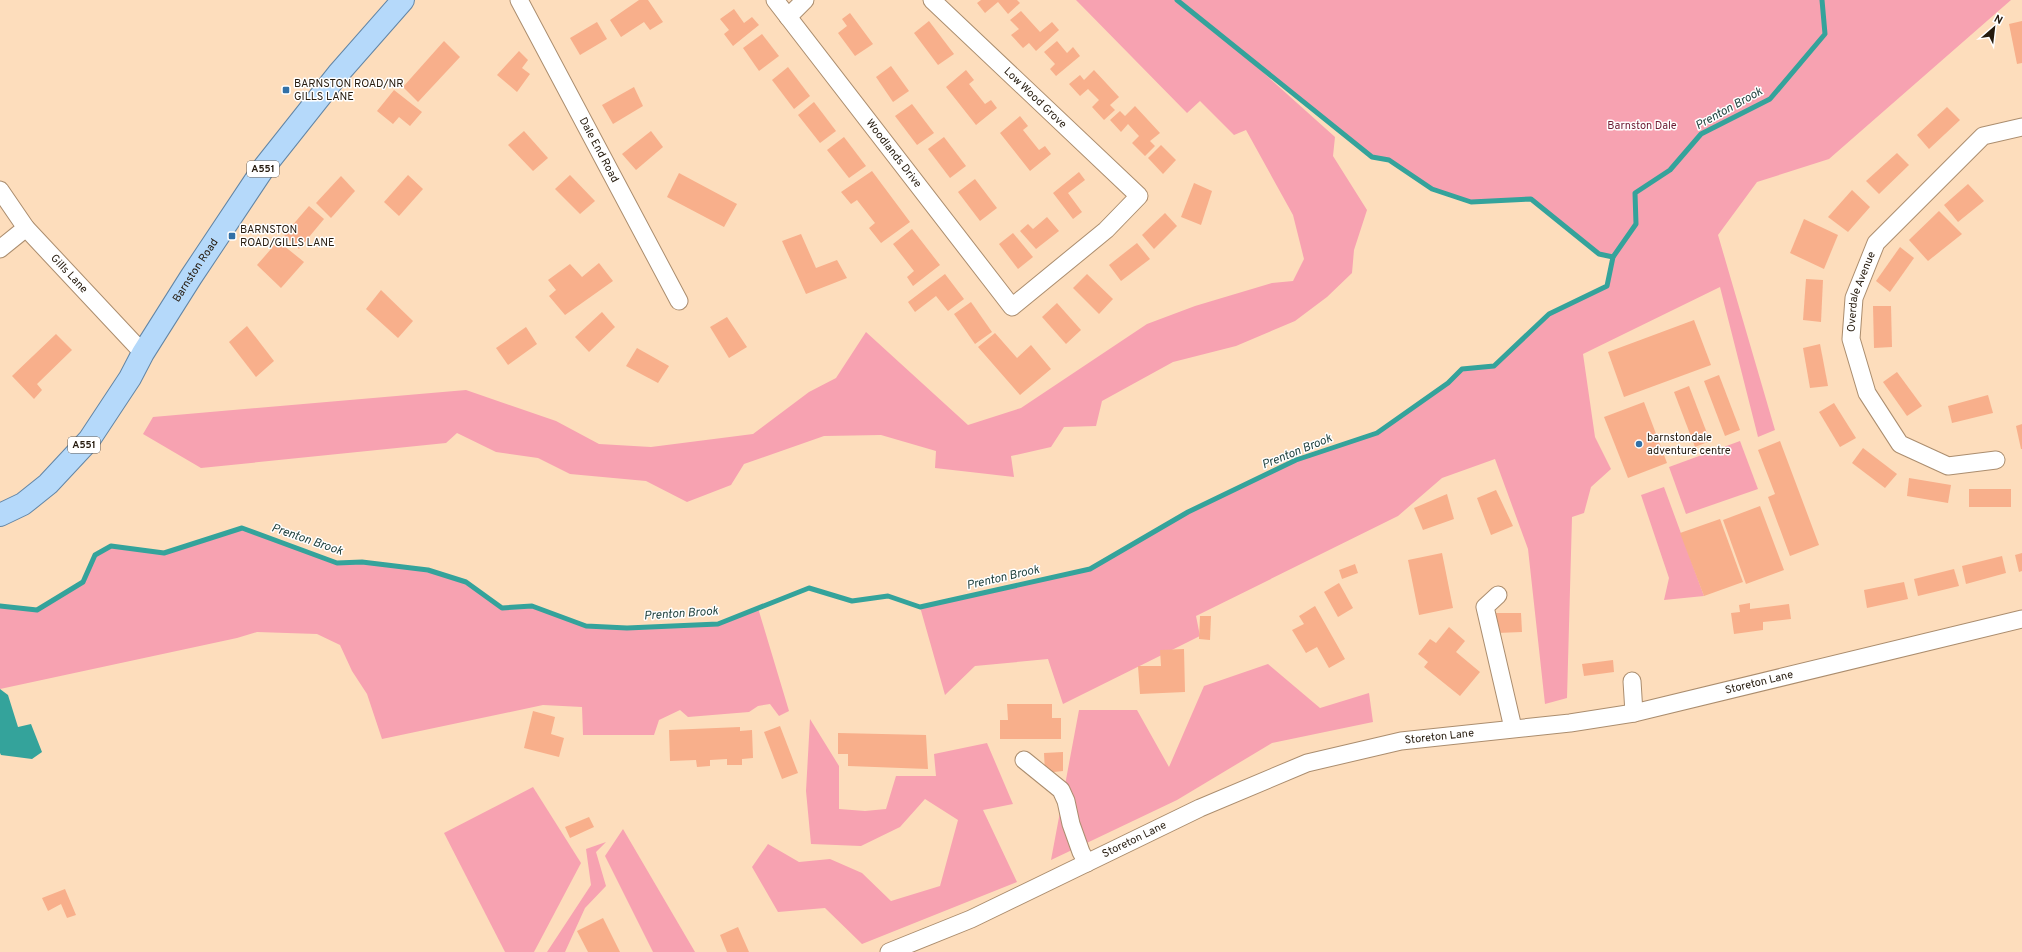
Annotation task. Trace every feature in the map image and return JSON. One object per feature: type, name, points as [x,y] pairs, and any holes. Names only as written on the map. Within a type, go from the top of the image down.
[{"type":"main road","name":"Barnston Road","points":[[0,515],[23,504],[48,484],[89,440],[130,378],[143,352],[265,166],[338,74],[403,0]]},
{"type":"street","name":"Dale End Road","points":[[519,0],[679,301]]},
{"type":"street","name":"Woodlands Drive","points":[[775,0],[1012,307]]},
{"type":"street","points":[[788,17],[805,0]]},
{"type":"street","name":"Low Wood Grove","points":[[932,0],[1139,196],[1106,230],[1012,307]]},
{"type":"street","name":"Overdale Avenue","points":[[1996,460],[1948,466],[1900,444],[1867,393],[1851,339],[1854,298],[1876,243],[1983,136],[2022,127]]},
{"type":"street","name":"Gills Lane","points":[[0,190],[26,228],[143,352]]},
{"type":"street","points":[[0,249],[26,228]]},
{"type":"street","points":[[1498,595],[1485,607],[1513,728]]},
{"type":"street","name":"Storeton Lane","points":[[889,952],[971,919],[1200,808],[1307,763],[1400,741],[1570,723],[1634,713],[2022,620]]},
{"type":"street","points":[[1632,681],[1634,713]]},
{"type":"street","points":[[1024,760],[1061,790],[1076,838],[1087,863]]},
{"type":"green space","name":"Barnston Dale","points":[[1076,0],[2011,0],[1829,159],[1757,182],[1718,235],[1775,430],[1758,437],[1720,287],[1583,354],[1595,437],[1611,469],[1591,487],[1584,513],[1572,517],[1567,698],[1545,704],[1528,549],[1495,459],[1442,478],[1398,516],[1196,616],[1200,636],[1063,704],[1048,659],[975,666],[945,695],[920,607],[1090,569],[1188,512],[1296,460],[1377,433],[1447,383],[1462,369],[1494,366],[1549,314],[1607,286],[1613,257],[1599,254],[1531,199],[1471,202],[1432,189],[1389,160],[1372,157],[1228,41],[1335,137],[1333,156],[1367,210],[1354,250],[1352,273],[1327,297],[1295,321],[1236,346],[1173,362],[1102,401],[1096,426],[1064,427],[1051,447],[1011,456],[1014,477],[935,468],[936,451],[881,435],[824,436],[744,464],[731,485],[687,502],[646,481],[570,474],[538,458],[496,452],[457,433],[446,443],[201,468],[143,434],[153,417],[466,390],[556,421],[599,444],[651,447],[753,434],[809,392],[836,378],[866,332],[968,425],[1021,408],[1147,324],[1195,306],[1272,283],[1293,281],[1304,259],[1293,215],[1246,130],[1234,135],[1200,101],[1187,113]]},
{"type":"green space","points":[[1740,441],[1758,489],[1686,514],[1669,467]]},
{"type":"green space","points":[[1664,487],[1704,596],[1664,600],[1669,578],[1641,495]]},
{"type":"green space","points":[[242,528],[337,563],[362,562],[428,570],[466,582],[502,608],[532,606],[586,626],[627,628],[718,624],[758,608],[789,711],[779,716],[770,704],[758,706],[749,712],[688,717],[680,710],[659,720],[654,735],[583,735],[582,707],[543,705],[382,739],[367,694],[352,671],[340,645],[317,634],[257,632],[237,638],[0,689],[0,606],[37,610],[83,582],[95,555],[111,546],[164,553]]},
{"type":"green space","points":[[1268,664],[1320,708],[1369,693],[1373,722],[1272,743],[1177,800],[1051,860],[1079,710],[1137,710],[1169,767],[1204,686]]},
{"type":"green space","points":[[810,719],[839,766],[839,809],[865,811],[886,809],[896,776],[936,776],[934,754],[987,743],[1013,804],[983,810],[1017,882],[862,944],[825,908],[778,912],[752,867],[768,844],[799,862],[830,859],[862,873],[891,901],[940,886],[958,820],[925,799],[900,827],[861,846],[811,844],[806,791]]},
{"type":"green space","points":[[533,787],[581,863],[534,952],[505,952],[444,833]]},
{"type":"green space","points":[[623,829],[695,952],[653,952],[605,856]]},
{"type":"green space","points":[[606,842],[596,852],[606,886],[585,908],[565,952],[547,952],[591,885],[586,849]]},
{"type":"water","points":[[0,689],[8,695],[18,727],[31,724],[42,752],[32,759],[1,755],[0,753]]},
{"type":"building","points":[[639,0],[648,0],[663,22],[650,30],[644,22],[621,37],[610,20]]},
{"type":"building","points":[[981,0],[1017,0],[1020,3],[1008,14],[998,2],[985,13],[977,3]]},
{"type":"building","points":[[734,9],[744,23],[752,17],[759,25],[733,46],[724,34],[729,30],[720,19]]},
{"type":"building","points":[[1021,11],[1040,32],[1052,22],[1059,30],[1036,51],[1029,43],[1023,48],[1011,35],[1019,29],[1010,20]]},
{"type":"building","points":[[850,13],[873,44],[855,56],[838,33],[847,26],[842,19]]},
{"type":"building","points":[[929,21],[954,54],[938,65],[914,33]]},
{"type":"building","points":[[2022,21],[2022,63],[2017,64],[2009,24]]},
{"type":"building","points":[[597,22],[607,39],[580,55],[570,38]]},
{"type":"building","points":[[762,34],[779,56],[759,71],[743,48]]},
{"type":"building","points":[[444,41],[460,57],[418,102],[403,87]]},
{"type":"building","points":[[1057,41],[1067,53],[1073,47],[1080,56],[1056,76],[1050,69],[1055,64],[1044,52]]},
{"type":"building","points":[[519,51],[528,60],[522,68],[530,74],[517,92],[497,75]]},
{"type":"building","points":[[891,66],[909,91],[893,102],[876,77]]},
{"type":"building","points":[[788,67],[810,96],[794,109],[772,80]]},
{"type":"building","points":[[966,70],[974,80],[969,84],[985,104],[991,100],[997,108],[976,125],[946,87]]},
{"type":"building","points":[[1094,70],[1119,97],[1110,105],[1115,110],[1104,120],[1092,107],[1099,100],[1088,89],[1080,96],[1069,84],[1080,75],[1084,80]]},
{"type":"building","points":[[634,87],[643,106],[613,124],[602,105]]},
{"type":"building","points":[[394,90],[422,112],[410,126],[399,117],[393,124],[377,111]]},
{"type":"building","points":[[814,102],[836,131],[820,143],[798,115]]},
{"type":"building","points":[[912,104],[934,133],[917,145],[895,116]]},
{"type":"building","points":[[1135,106],[1160,133],[1150,141],[1155,146],[1145,156],[1132,143],[1139,136],[1128,124],[1121,132],[1110,120],[1120,111],[1125,116]]},
{"type":"building","points":[[1947,107],[1960,120],[1929,149],[1917,135]]},
{"type":"building","points":[[1020,116],[1028,126],[1023,130],[1039,150],[1045,146],[1051,154],[1030,171],[1000,133]]},
{"type":"building","points":[[524,131],[548,158],[533,171],[508,145]]},
{"type":"building","points":[[651,131],[663,147],[636,170],[622,154]]},
{"type":"building","points":[[844,137],[866,166],[849,178],[827,150]]},
{"type":"building","points":[[944,137],[966,166],[950,178],[928,149]]},
{"type":"building","points":[[1161,145],[1176,160],[1163,174],[1148,158]]},
{"type":"building","points":[[1897,153],[1909,165],[1879,194],[1866,181]]},
{"type":"building","points":[[872,171],[910,222],[881,243],[869,228],[875,223],[857,200],[851,204],[841,192]]},
{"type":"building","points":[[1079,172],[1085,180],[1068,193],[1082,212],[1073,219],[1053,193]]},
{"type":"building","points":[[679,173],[737,204],[724,227],[667,197]]},
{"type":"building","points":[[408,175],[423,189],[399,216],[384,202]]},
{"type":"building","points":[[570,175],[595,201],[580,214],[555,189]]},
{"type":"building","points":[[341,176],[355,191],[331,218],[316,203]]},
{"type":"building","points":[[975,179],[997,208],[980,221],[958,192]]},
{"type":"building","points":[[1194,183],[1212,191],[1201,225],[1181,217]]},
{"type":"building","points":[[1968,184],[1984,201],[1958,222],[1944,205]]},
{"type":"building","points":[[1852,190],[1870,207],[1848,232],[1828,217]]},
{"type":"building","points":[[309,206],[324,219],[299,249],[284,235]]},
{"type":"building","points":[[1939,211],[1962,234],[1928,261],[1909,240]]},
{"type":"building","points":[[1165,213],[1177,226],[1154,249],[1142,235]]},
{"type":"building","points":[[1047,217],[1059,231],[1036,249],[1020,231],[1028,224],[1033,229]]},
{"type":"building","points":[[1804,219],[1838,235],[1824,269],[1790,253]]},
{"type":"building","points":[[912,229],[940,265],[913,286],[907,277],[914,271],[893,244]]},
{"type":"building","points":[[1013,233],[1033,257],[1018,269],[999,244]]},
{"type":"building","points":[[801,234],[816,268],[837,260],[847,278],[806,294],[782,241]]},
{"type":"building","points":[[278,241],[304,262],[281,288],[257,265]]},
{"type":"building","points":[[1137,243],[1150,259],[1121,281],[1109,265]]},
{"type":"building","points":[[1900,247],[1914,258],[1890,292],[1876,281]]},
{"type":"building","points":[[599,263],[613,281],[565,315],[549,296],[556,290],[548,280],[570,264],[582,277]]},
{"type":"building","points":[[945,274],[964,299],[948,311],[936,296],[915,312],[908,302]]},
{"type":"building","points":[[1087,274],[1113,299],[1099,314],[1073,288]]},
{"type":"building","points":[[1806,279],[1823,280],[1821,322],[1803,320]]},
{"type":"building","points":[[381,290],[413,321],[398,338],[366,309]]},
{"type":"building","points":[[971,302],[992,332],[975,344],[954,314]]},
{"type":"building","points":[[1057,303],[1081,330],[1066,344],[1042,317]]},
{"type":"building","points":[[1873,306],[1891,306],[1892,347],[1874,348]]},
{"type":"building","points":[[602,312],[615,327],[589,352],[575,337]]},
{"type":"building","points":[[727,317],[747,347],[729,358],[710,327]]},
{"type":"building","points":[[1694,320],[1711,365],[1624,397],[1608,352]]},
{"type":"building","points":[[247,326],[274,361],[256,377],[229,342]]},
{"type":"building","points":[[526,327],[537,344],[508,365],[496,348]]},
{"type":"building","points":[[995,333],[1017,358],[1031,345],[1051,369],[1020,395],[978,347]]},
{"type":"building","points":[[56,334],[72,350],[37,384],[42,390],[34,399],[12,376]]},
{"type":"building","points":[[1820,344],[1828,386],[1810,388],[1803,348]]},
{"type":"building","points":[[637,348],[669,366],[658,383],[626,366]]},
{"type":"building","points":[[1897,372],[1922,406],[1907,416],[1883,382]]},
{"type":"building","points":[[1719,375],[1740,430],[1725,436],[1704,381]]},
{"type":"building","points":[[1689,386],[1710,441],[1695,447],[1674,392]]},
{"type":"building","points":[[1988,395],[1993,413],[1952,423],[1948,406]]},
{"type":"building","points":[[1644,402],[1667,463],[1628,478],[1604,417]]},
{"type":"building","points":[[1834,403],[1856,438],[1840,447],[1819,412]]},
{"type":"building","points":[[2022,424],[2022,449],[2021,449],[2016,426]]},
{"type":"building","points":[[1780,441],[1819,545],[1790,556],[1768,497],[1775,494],[1758,450]]},
{"type":"building","points":[[1863,448],[1897,474],[1885,488],[1852,463]]},
{"type":"building","points":[[1909,478],[1951,485],[1948,503],[1907,496]]},
{"type":"building","points":[[1969,489],[2011,489],[2011,507],[1969,507]]},
{"type":"building","points":[[1496,490],[1513,526],[1491,535],[1477,498]]},
{"type":"building","points":[[1447,494],[1454,519],[1423,530],[1414,508]]},
{"type":"building","points":[[1760,506],[1784,570],[1746,584],[1723,520]]},
{"type":"building","points":[[1720,519],[1743,582],[1704,596],[1680,533]]},
{"type":"building","points":[[1442,553],[1453,608],[1419,615],[1408,560]]},
{"type":"building","points":[[2022,553],[2022,571],[2019,572],[2015,555]]},
{"type":"building","points":[[2002,556],[2006,573],[1966,584],[1962,566]]},
{"type":"building","points":[[1355,564],[1358,573],[1342,579],[1339,570]]},
{"type":"building","points":[[1954,569],[1959,586],[1918,596],[1914,579]]},
{"type":"building","points":[[1904,582],[1908,599],[1867,608],[1864,590]]},
{"type":"building","points":[[1339,583],[1353,608],[1338,617],[1324,592]]},
{"type":"building","points":[[1750,603],[1750,609],[1789,604],[1791,619],[1763,622],[1763,630],[1734,634],[1731,613],[1740,612],[1739,605]]},
{"type":"building","points":[[1315,606],[1345,659],[1329,668],[1317,647],[1306,653],[1292,630],[1304,624],[1299,616]]},
{"type":"building","points":[[1496,613],[1521,613],[1522,632],[1497,633]]},
{"type":"building","points":[[1200,616],[1211,616],[1210,640],[1199,639]]},
{"type":"building","points":[[1449,627],[1465,641],[1456,652],[1480,672],[1460,696],[1424,667],[1428,662],[1418,654],[1430,639],[1436,643]]},
{"type":"building","points":[[1184,649],[1185,692],[1140,694],[1138,666],[1161,666],[1160,650]]},
{"type":"building","points":[[1613,660],[1614,672],[1584,676],[1582,664]]},
{"type":"building","points":[[1007,704],[1052,704],[1052,718],[1061,718],[1061,739],[1000,739],[1000,720],[1008,720]]},
{"type":"building","points":[[533,711],[555,717],[551,734],[564,738],[559,757],[524,748]]},
{"type":"building","points":[[780,726],[798,773],[782,779],[764,732]]},
{"type":"building","points":[[740,727],[740,731],[752,730],[753,758],[742,759],[742,765],[727,765],[727,759],[710,760],[710,766],[697,767],[696,760],[670,761],[669,730]]},
{"type":"building","points":[[838,733],[926,735],[928,769],[848,766],[848,754],[838,754]]},
{"type":"building","points":[[1063,752],[1063,771],[1045,773],[1044,753]]},
{"type":"building","points":[[589,817],[594,827],[570,838],[565,827]]},
{"type":"building","points":[[65,889],[76,915],[67,918],[61,904],[48,911],[42,898]]},
{"type":"building","points":[[603,918],[620,952],[588,952],[577,931]]},
{"type":"building","points":[[738,927],[749,952],[727,952],[720,935]]},
{"type":"waterway","points":[[1177,0],[1372,157],[1389,160],[1432,189],[1471,202],[1531,199],[1599,254],[1613,257]]},
{"type":"waterway","name":"Prenton Brook","points":[[0,606],[37,610],[83,582],[95,555],[111,546],[164,553],[242,528],[337,563],[362,562],[428,570],[466,582],[502,608],[532,606],[586,626],[627,628],[718,624],[809,588],[852,601],[888,596],[920,607],[1090,569],[1188,512],[1296,460],[1377,433],[1448,383],[1462,369],[1494,366],[1549,314],[1607,286],[1613,257],[1636,224],[1635,193],[1670,170],[1701,134],[1770,99],[1825,34],[1822,0]]},
{"type":"place","name":"BARNSTON ROAD/NR GILLS LANE","points":[[286,90]]},
{"type":"place","name":"BARNSTON ROAD/GILLS LANE","points":[[232,236]]},
{"type":"place","name":"barnstondale adventure centre","points":[[1639,444]]}]
